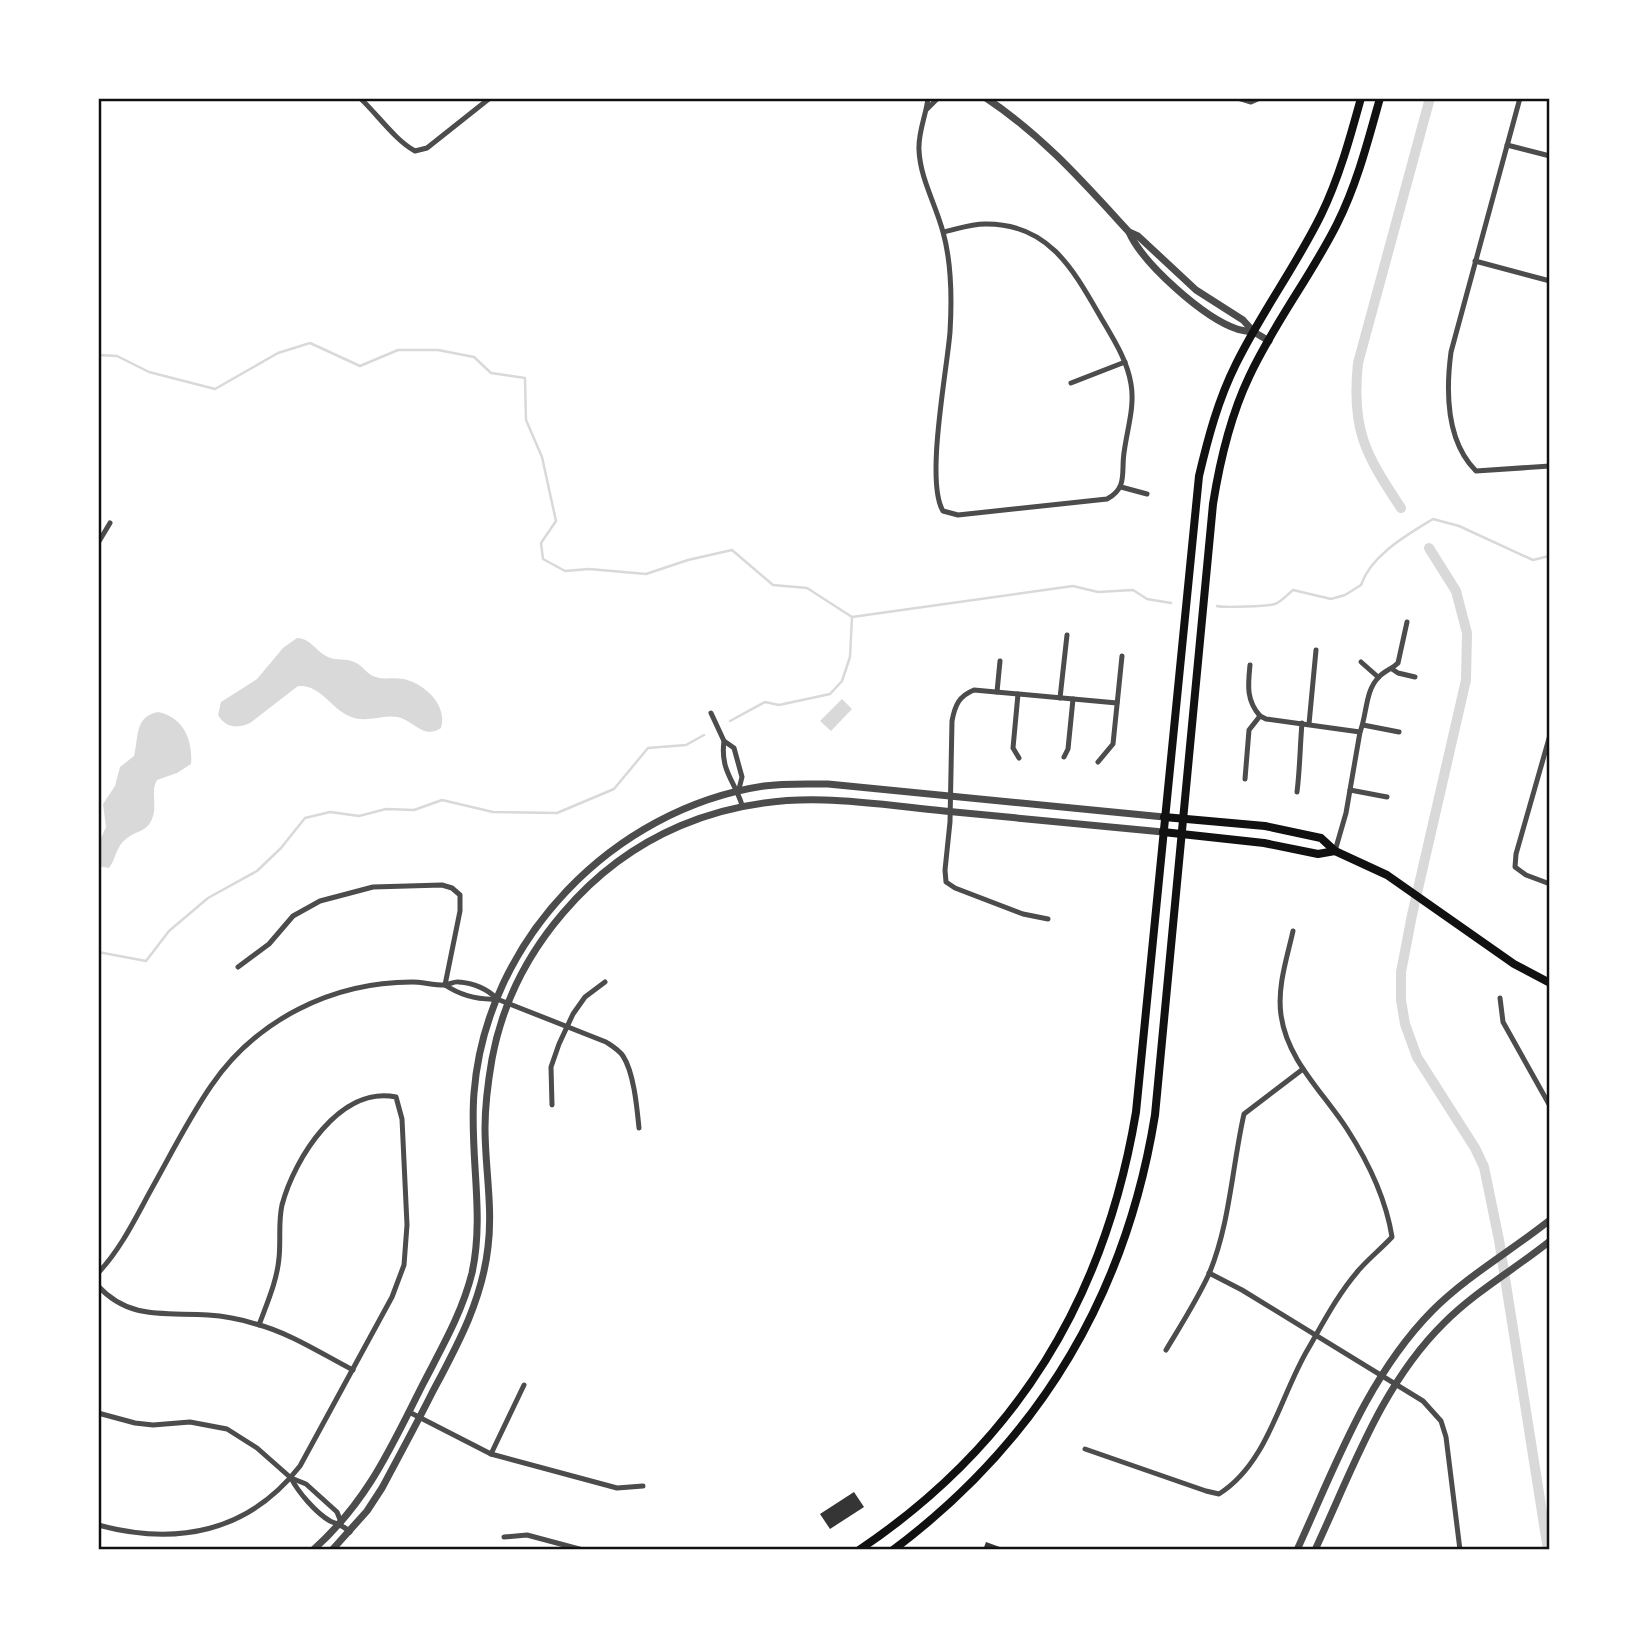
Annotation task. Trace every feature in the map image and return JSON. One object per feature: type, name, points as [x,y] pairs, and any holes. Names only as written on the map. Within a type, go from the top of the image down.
[{"type":"main road","points":[[859,1550],[946,1481],[993,1431],[1042,1367],[1092,1273],[1116,1205],[1134,1122],[1199,476],[1224,391],[1325,207],[1345,154],[1361,98]]},
{"type":"main road","points":[[893,1550],[960,1494],[1025,1424],[1079,1344],[1114,1270],[1135,1212],[1155,1115],[1182,818],[1217,481],[1223,450],[1240,399],[1269,341],[1318,259],[1350,196],[1380,98]]},
{"type":"main road","points":[[1164,817],[1292,831],[1321,838],[1335,850],[1368,864],[1410,890],[1514,964],[1550,983]]},
{"type":"main road","points":[[1163,832],[1264,843],[1318,854],[1335,850]]},
{"type":"street","points":[[360,98],[402,144],[415,152],[427,148],[490,98]]},
{"type":"street","points":[[928,98],[919,150],[923,175],[947,251],[951,308],[936,456],[937,498],[943,511],[958,515],[1107,499],[1116,495],[1121,487],[1132,399],[1131,382],[1125,362],[1077,276],[1065,259],[1045,242],[1024,231],[1004,225],[985,224],[943,232]]},
{"type":"street","points":[[927,109],[938,98]]},
{"type":"street","points":[[986,98],[1016,118],[1050,147],[1129,232],[1133,241],[1162,275],[1189,299],[1237,329],[1254,332],[1269,341]]},
{"type":"street","points":[[1238,98],[1251,102],[1260,98]]},
{"type":"street","points":[[1520,98],[1451,352],[1449,401],[1461,448],[1476,471],[1550,466]]},
{"type":"street","points":[[1507,145],[1550,156]]},
{"type":"street","points":[[1475,261],[1550,281]]},
{"type":"street","points":[[1071,383],[1125,362]]},
{"type":"street","points":[[1121,487],[1147,494]]},
{"type":"street","points":[[98,543],[110,523]]},
{"type":"street","points":[[1335,850],[1343,826],[1370,693],[1378,677],[1400,659],[1408,622]]},
{"type":"street","points":[[1060,698],[1066,635]]},
{"type":"street","points":[[1297,792],[1300,750],[1317,650]]},
{"type":"street","points":[[1098,762],[1113,744],[1122,656]]},
{"type":"street","points":[[997,692],[1000,661]]},
{"type":"street","points":[[1361,662],[1378,677]]},
{"type":"street","points":[[1250,665],[1248,695],[1252,706],[1266,719],[1399,732]]},
{"type":"street","points":[[1392,668],[1398,673],[1415,677]]},
{"type":"street","points":[[1048,919],[1023,914],[946,882],[952,721],[958,701],[965,693],[974,690],[1117,703]]},
{"type":"street","points":[[1018,694],[1013,748],[1019,758]]},
{"type":"street","points":[[1064,757],[1068,749],[1073,699]]},
{"type":"street","points":[[711,713],[724,741],[734,748],[742,777],[738,793]]},
{"type":"street","points":[[1245,779],[1249,730],[1260,716]]},
{"type":"street","points":[[1550,735],[1516,854],[1516,867],[1526,875],[1550,884]]},
{"type":"street","points":[[724,741],[722,754],[729,781],[738,793],[742,805]]},
{"type":"street","points":[[313,1550],[341,1524],[372,1482],[459,1314],[472,1270],[477,1220],[473,1128],[474,1093],[481,1049],[497,999],[525,943],[543,917],[583,873],[622,842],[642,831],[700,804],[763,786],[828,784],[1164,817]]},
{"type":"street","points":[[1350,790],[1387,797]]},
{"type":"street","points":[[332,1550],[350,1532],[382,1488],[471,1318],[485,1273],[490,1220],[486,1093],[498,1035],[523,971],[547,933],[572,902],[592,883],[629,853],[657,837],[703,816],[742,805],[826,800],[1163,832]]},
{"type":"street","points":[[238,967],[269,944],[293,916],[320,901],[373,887],[442,885],[452,888],[460,895],[460,911],[444,985]]},
{"type":"street","points":[[1085,1449],[1219,1494],[1244,1472],[1257,1453],[1295,1372],[1356,1273],[1392,1237],[1385,1208],[1361,1153],[1293,1054],[1285,1035],[1280,1013],[1282,983],[1293,931]]},
{"type":"street","points":[[98,1273],[120,1246],[211,1086],[250,1041],[283,1018],[330,995],[393,982],[444,985],[458,982],[488,990],[497,999],[606,1042],[617,1049],[624,1057],[637,1106],[639,1129]]},
{"type":"street","points":[[552,1105],[551,1067],[567,1027],[585,996],[605,982]]},
{"type":"street","points":[[444,985],[456,992],[483,1000],[497,999]]},
{"type":"street","points":[[1500,998],[1503,1022],[1550,1106]]},
{"type":"street","points":[[1166,1350],[1209,1273],[1224,1225],[1244,1114],[1303,1069]]},
{"type":"street","points":[[1542,1092],[1550,1088]]},
{"type":"street","points":[[98,1525],[143,1535],[169,1536],[208,1530],[248,1512],[291,1478],[311,1449],[398,1282],[407,1245],[402,1119],[396,1097],[367,1097],[343,1110],[324,1126],[297,1165],[282,1207],[277,1267],[259,1325]]},
{"type":"street","points":[[1297,1550],[1361,1412],[1381,1375],[1412,1333],[1434,1310],[1550,1220]]},
{"type":"street","points":[[1315,1550],[1375,1420],[1395,1384],[1424,1343],[1496,1280],[1550,1241]]},
{"type":"street","points":[[1209,1273],[1242,1290],[1423,1401],[1441,1421],[1446,1437],[1461,1550]]},
{"type":"street","points":[[98,1286],[117,1302],[155,1315],[219,1316],[259,1325],[281,1333],[353,1370]]},
{"type":"street","points":[[491,1454],[524,1385]]},
{"type":"street","points":[[409,1412],[491,1454],[617,1488],[643,1486]]},
{"type":"street","points":[[98,1413],[135,1423],[153,1425],[190,1422],[227,1429],[257,1448],[291,1478],[306,1484],[337,1512],[341,1524]]},
{"type":"street","points":[[291,1478],[298,1492],[330,1521],[341,1524],[350,1532]]},
{"type":"street","points":[[504,1537],[527,1535],[583,1550]]},
{"type":"shaded area","points":[[297,638],[306,641],[328,657],[357,663],[373,676],[403,679],[419,685],[438,703],[441,728],[424,731],[397,717],[355,718],[306,686],[298,686],[250,723],[236,727],[225,723],[218,715],[221,702],[257,679],[283,648]]},
{"type":"shaded area","points":[[842,699],[852,709],[831,731],[820,721]]},
{"type":"shaded area","points":[[158,712],[174,719],[185,731],[191,764],[177,773],[157,780],[154,789],[154,814],[150,823],[123,842],[109,868],[98,866],[98,845],[106,827],[103,804],[115,786],[120,767],[134,756],[141,723]]},
{"type":"building","points":[[854,1492],[864,1507],[830,1529],[820,1514]]},
{"type":"building","points":[[986,1542],[1008,1550],[983,1550]]},
{"type":"waterway","points":[[1401,508],[1378,472],[1363,440],[1356,386],[1358,363],[1430,98]]},
{"type":"waterway","points":[[98,355],[117,356],[149,372],[215,389],[278,353],[310,343],[360,366],[398,350],[438,350],[474,357],[491,373],[525,378],[526,420],[542,457],[556,521],[541,543],[543,559],[565,571],[589,569],[646,574],[688,560],[732,550],[773,585],[807,588],[852,617],[1073,586],[1098,592],[1133,590],[1147,599],[1171,603]]},
{"type":"waterway","points":[[1217,606],[1275,604],[1293,590],[1331,599],[1345,595],[1361,585],[1381,555],[1433,519],[1459,526],[1533,560],[1549,556],[1550,552]]},
{"type":"waterway","points":[[1429,548],[1456,591],[1467,633],[1466,680],[1412,915],[1401,972],[1401,1000],[1405,1024],[1417,1057],[1475,1148],[1484,1167],[1499,1240],[1548,1550]]},
{"type":"waterway","points":[[730,721],[765,702],[779,705],[830,694],[842,681],[850,657],[852,617]]},
{"type":"waterway","points":[[98,952],[146,961],[169,931],[208,898],[257,871],[281,848],[305,818],[330,812],[359,816],[386,809],[414,810],[442,800],[493,812],[557,813],[614,789],[648,748],[686,745],[704,735]]}]
